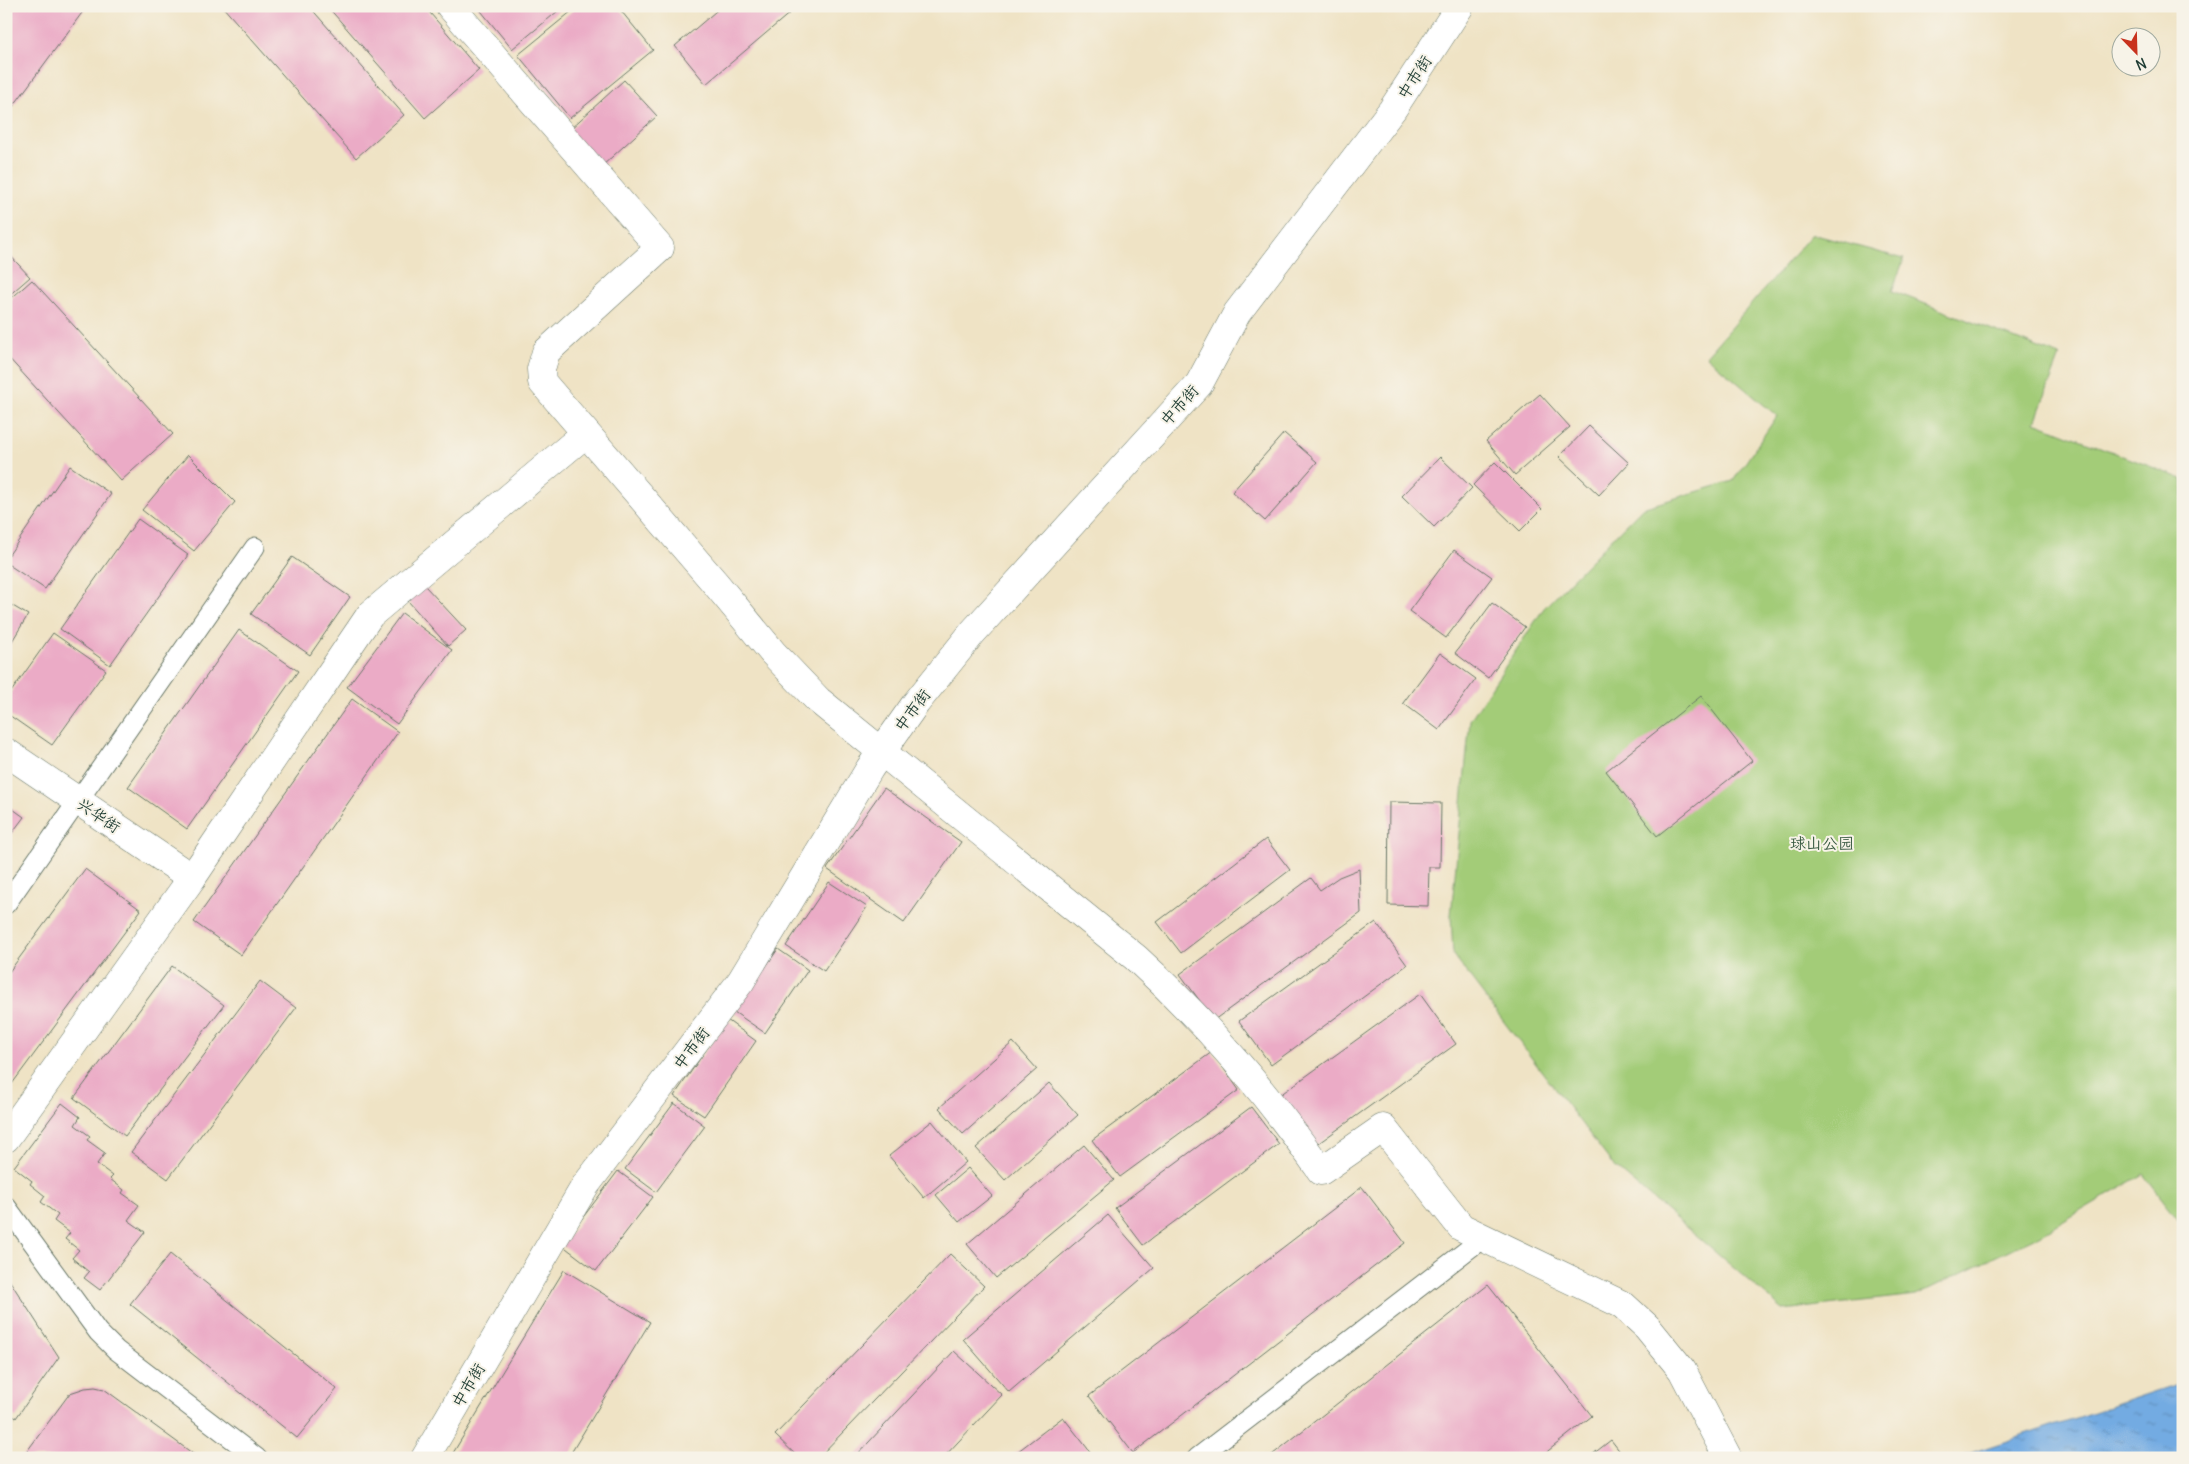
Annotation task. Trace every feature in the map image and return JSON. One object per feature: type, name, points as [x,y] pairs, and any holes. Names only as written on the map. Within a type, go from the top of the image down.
[{"type":"street","points":[[450,6],[660,248],[546,352],[541,369],[542,382],[716,584],[772,653],[818,700],[1136,958],[1171,990],[1246,1070],[1285,1120],[1321,1171],[1383,1128],[1461,1227],[1623,1304],[1647,1326],[1682,1370],[1728,1458]]},
{"type":"street","name":"中市街","points":[[425,1458],[586,1186],[741,981],[882,751],[916,704],[973,632],[1199,384],[1237,313],[1392,110],[1460,6]]},
{"type":"street","points":[[6,1138],[192,878],[370,615],[585,434]]},
{"type":"street","name":"兴华街","points":[[6,752],[192,878]]},
{"type":"lane","points":[[6,904],[255,548]]},
{"type":"lane","points":[[6,1206],[98,1332],[116,1350],[257,1458]]},
{"type":"lane","points":[[1197,1458],[1484,1238]]},
{"type":"green space","name":"球山公园","points":[[1812,234],[1904,259],[1892,291],[2060,356],[2035,422],[2183,479],[2183,1226],[2143,1174],[2042,1234],[1916,1295],[1783,1310],[1613,1165],[1453,955],[1451,915],[1470,720],[1544,608],[1642,508],[1733,481],[1777,416],[1706,356]]},
{"type":"water","points":[[2183,1382],[2183,1458],[1956,1458]]},
{"type":"building","points":[[6,6],[87,6],[6,116]]},
{"type":"building","points":[[222,6],[309,6],[404,115],[356,158]]},
{"type":"building","points":[[327,6],[424,6],[479,70],[425,118]]},
{"type":"building","points":[[477,6],[564,6],[512,49]]},
{"type":"building","points":[[578,6],[617,6],[653,50],[570,118],[518,55]]},
{"type":"building","points":[[722,6],[798,6],[706,84],[675,46]]},
{"type":"building","points":[[624,80],[657,116],[602,166],[569,130]]},
{"type":"building","points":[[6,251],[30,277],[6,298]]},
{"type":"building","points":[[32,280],[173,434],[121,481],[6,355],[6,303]]},
{"type":"building","points":[[1540,394],[1570,427],[1515,475],[1486,441]]},
{"type":"building","points":[[1589,426],[1629,463],[1599,495],[1559,457]]},
{"type":"building","points":[[1284,433],[1317,462],[1265,521],[1232,492]]},
{"type":"building","points":[[188,455],[235,502],[194,551],[142,510]]},
{"type":"building","points":[[1440,457],[1472,488],[1434,527],[1402,496]]},
{"type":"building","points":[[1495,462],[1542,509],[1520,531],[1473,485]]},
{"type":"building","points":[[70,466],[111,494],[45,589],[6,563],[6,559]]},
{"type":"building","points":[[138,519],[188,555],[110,665],[60,629]]},
{"type":"building","points":[[1454,550],[1492,577],[1446,638],[1409,611]]},
{"type":"building","points":[[292,557],[350,597],[310,655],[251,614]]},
{"type":"building","points":[[425,586],[466,630],[448,646],[408,601]]},
{"type":"building","points":[[6,602],[28,615],[6,651]]},
{"type":"building","points":[[1492,603],[1525,627],[1488,678],[1455,653]]},
{"type":"building","points":[[402,613],[452,650],[397,724],[347,687]]},
{"type":"building","points":[[239,630],[298,671],[187,829],[128,787]]},
{"type":"building","points":[[53,633],[106,670],[52,745],[6,713],[6,699]]},
{"type":"building","points":[[1440,653],[1476,679],[1439,730],[1403,703]]},
{"type":"building","points":[[1701,696],[1752,761],[1657,836],[1606,771]]},
{"type":"building","points":[[352,699],[398,732],[241,955],[194,922]]},
{"type":"building","points":[[884,788],[961,842],[904,923],[827,869]]},
{"type":"building","points":[[1389,802],[1441,803],[1440,867],[1429,867],[1428,906],[1388,905]]},
{"type":"building","points":[[6,804],[24,817],[6,841]]},
{"type":"building","points":[[1266,839],[1290,870],[1181,953],[1157,922]]},
{"type":"building","points":[[85,869],[141,910],[6,1092],[6,976]]},
{"type":"building","points":[[1359,869],[1361,913],[1214,1020],[1180,974],[1311,878],[1320,890],[1339,877]]},
{"type":"building","points":[[829,882],[867,907],[824,971],[786,946]]},
{"type":"building","points":[[1376,922],[1407,965],[1271,1065],[1239,1021]]},
{"type":"building","points":[[778,949],[808,970],[765,1033],[734,1012]]},
{"type":"building","points":[[172,966],[224,1005],[125,1136],[74,1098]]},
{"type":"building","points":[[260,981],[296,1008],[168,1179],[131,1152]]},
{"type":"building","points":[[1420,994],[1456,1044],[1316,1145],[1280,1095]]},
{"type":"building","points":[[727,1020],[756,1041],[704,1116],[674,1096]]},
{"type":"building","points":[[1013,1042],[1037,1069],[963,1134],[939,1108]]},
{"type":"building","points":[[1212,1052],[1239,1090],[1120,1177],[1092,1140]]},
{"type":"building","points":[[1049,1083],[1078,1115],[1005,1180],[976,1148]]},
{"type":"building","points":[[62,1103],[80,1117],[75,1125],[90,1136],[87,1140],[105,1153],[97,1164],[113,1176],[110,1179],[124,1190],[122,1193],[139,1205],[128,1220],[145,1232],[100,1290],[84,1278],[89,1272],[72,1258],[79,1250],[65,1239],[70,1233],[54,1221],[58,1215],[41,1202],[45,1196],[30,1184],[32,1181],[14,1167]]},
{"type":"building","points":[[674,1103],[705,1126],[656,1192],[625,1169]]},
{"type":"building","points":[[1251,1107],[1279,1144],[1143,1245],[1115,1208]]},
{"type":"building","points":[[932,1121],[966,1162],[924,1198],[889,1156]]},
{"type":"building","points":[[1084,1145],[1114,1180],[996,1278],[967,1244]]},
{"type":"building","points":[[968,1168],[992,1196],[959,1222],[936,1195]]},
{"type":"building","points":[[618,1171],[653,1197],[596,1271],[562,1245]]},
{"type":"building","points":[[1362,1187],[1405,1243],[1133,1453],[1089,1396]]},
{"type":"building","points":[[1108,1215],[1154,1268],[1009,1392],[963,1339]]},
{"type":"building","points":[[170,1254],[337,1389],[297,1438],[130,1304]]},
{"type":"building","points":[[950,1254],[984,1286],[818,1458],[799,1458],[775,1435]]},
{"type":"building","points":[[564,1270],[650,1322],[568,1458],[450,1458]]},
{"type":"building","points":[[6,1275],[59,1357],[16,1418],[6,1411]]},
{"type":"building","points":[[1488,1285],[1592,1416],[1539,1458],[1268,1458]]},
{"type":"building","points":[[954,1351],[1002,1395],[943,1458],[854,1458]]},
{"type":"building","points":[[95,1387],[104,1389],[199,1458],[22,1458],[70,1393]]},
{"type":"building","points":[[1063,1417],[1095,1458],[1009,1458]]},
{"type":"building","points":[[1611,1440],[1625,1458],[1588,1458]]}]
